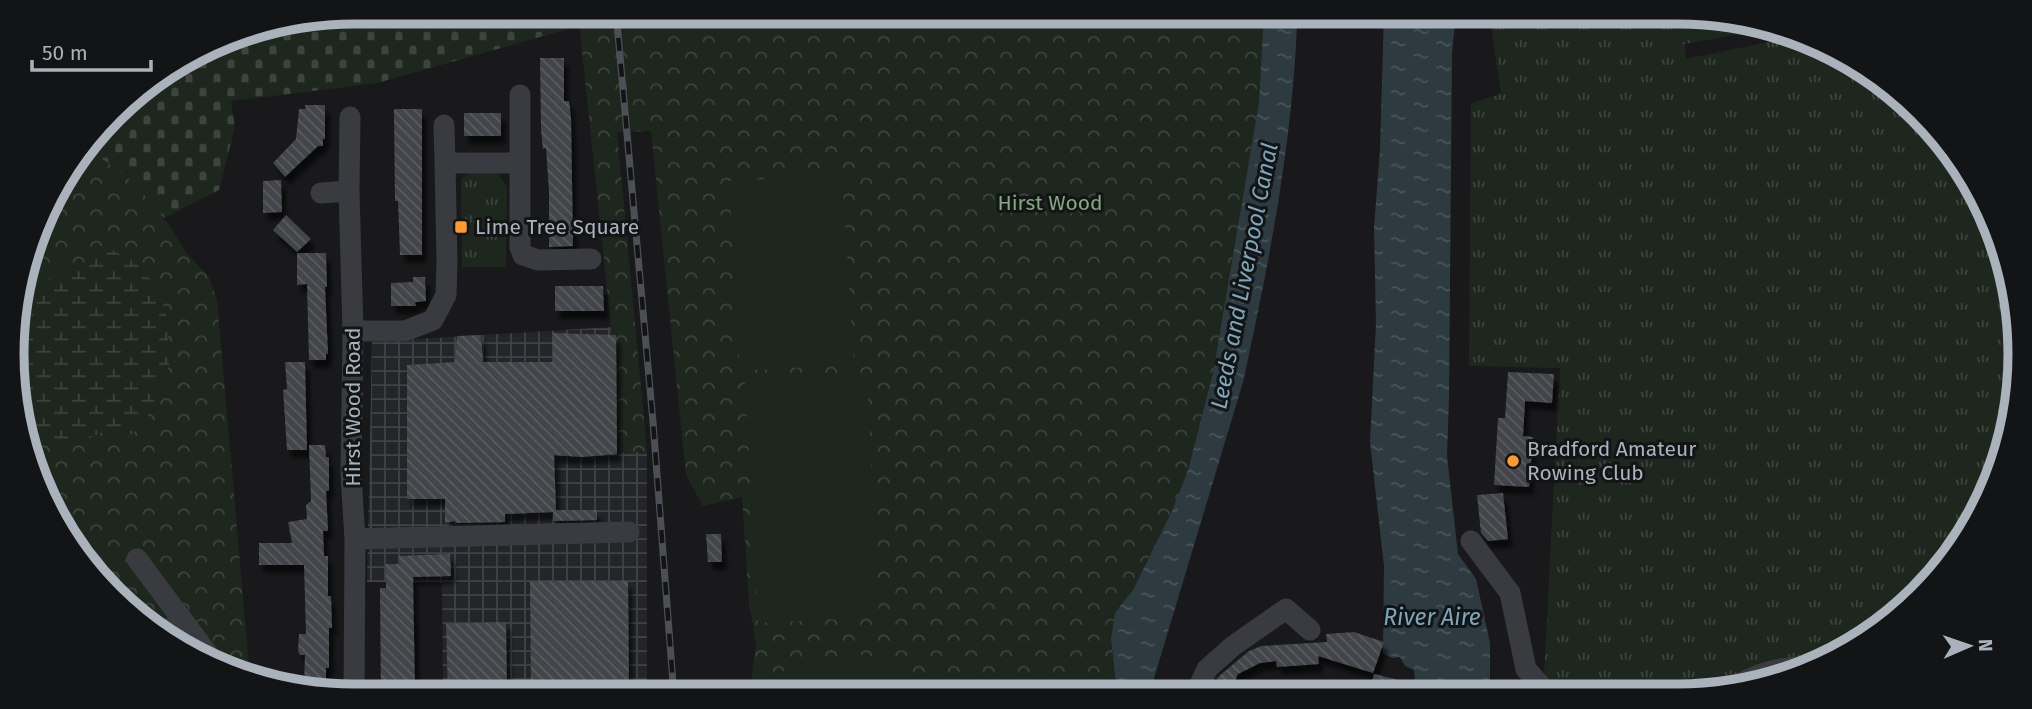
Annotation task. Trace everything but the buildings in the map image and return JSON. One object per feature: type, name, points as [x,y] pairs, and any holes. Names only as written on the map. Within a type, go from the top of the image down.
[{"type":"street","points":[[520,95],[520,247],[523,255],[538,260],[591,259]]},
{"type":"street","name":"Hirst Wood Road","points":[[350,117],[354,684]]},
{"type":"street","points":[[353,331],[405,331],[433,320],[446,295],[444,125]]},
{"type":"street","points":[[444,163],[520,163]]},
{"type":"street","points":[[321,193],[349,191]]},
{"type":"street","points":[[355,539],[629,532]]},
{"type":"street","points":[[1471,541],[1510,593],[1526,669],[1539,684]]},
{"type":"street","points":[[137,559],[202,647]]},
{"type":"street","points":[[1200,684],[1207,669],[1233,646],[1286,609],[1310,630]]},
{"type":"shaded area","points":[[611,327],[614,453],[647,451],[647,684],[443,684],[442,583],[367,582],[372,342]]},
{"type":"green space","name":"Hirst Wood","points":[[579,24],[1263,24],[1259,102],[1213,373],[1188,470],[1172,511],[1133,590],[1115,613],[1111,639],[1115,684],[752,684],[756,644],[749,604],[742,497],[703,506],[686,475],[651,131],[617,132],[647,451],[614,453],[611,327]]},
{"type":"green space","points":[[579,24],[377,83],[231,101],[235,127],[219,190],[164,218],[135,183],[94,153],[106,137],[137,106],[171,80],[248,42],[290,31],[333,25]]},
{"type":"green space","points":[[1491,24],[1678,24],[1721,27],[1748,33],[1684,44],[1686,59],[1778,40],[1804,50],[1861,80],[1895,106],[1926,137],[1952,171],[1982,228],[2001,290],[2008,354],[2001,419],[1982,481],[1952,538],[1911,588],[1861,629],[1784,667],[1721,682],[1544,684],[1560,368],[1469,366],[1471,103],[1501,94]]},
{"type":"green space","points":[[94,153],[135,183],[169,225],[187,254],[209,277],[217,300],[249,667],[209,650],[171,629],[137,603],[106,572],[80,538],[50,481],[31,419],[25,376],[27,311],[42,248],[69,190]]},
{"type":"green space","points":[[468,173],[498,174],[507,187],[506,267],[462,267],[461,180]]},
{"type":"green space","points":[[842,175],[854,364],[740,371],[729,181]]},
{"type":"green space","points":[[95,245],[107,247],[141,266],[161,297],[168,322],[169,366],[145,422],[128,437],[111,427],[86,439],[68,442],[33,426],[27,398],[24,354],[27,311],[33,280],[47,280],[68,266],[81,267]]},
{"type":"green space","points":[[867,377],[879,617],[758,623],[745,383]]},
{"type":"green space","points":[[857,654],[882,660],[900,667],[923,684],[765,684],[787,669],[830,657]]},
{"type":"water","name":"Leeds and Liverpool Canal","points":[[1263,24],[1297,24],[1285,160],[1243,382],[1152,684],[1116,684],[1111,639],[1115,613],[1133,590],[1172,511],[1188,470],[1213,373],[1259,102]]},
{"type":"water","name":"River Aire","points":[[1384,24],[1455,24],[1452,53],[1447,456],[1458,554],[1476,579],[1490,643],[1490,684],[1415,684],[1414,670],[1405,666],[1400,657],[1393,658],[1383,654],[1384,566],[1370,442],[1376,323],[1374,228],[1380,150]]},
{"type":"railway","points":[[617,24],[653,422],[673,684]]},
{"type":"place","name":"Lime Tree Square","points":[[461,227]]},
{"type":"place","name":"Bradford Amateur Rowing Club","points":[[1513,461]]}]
